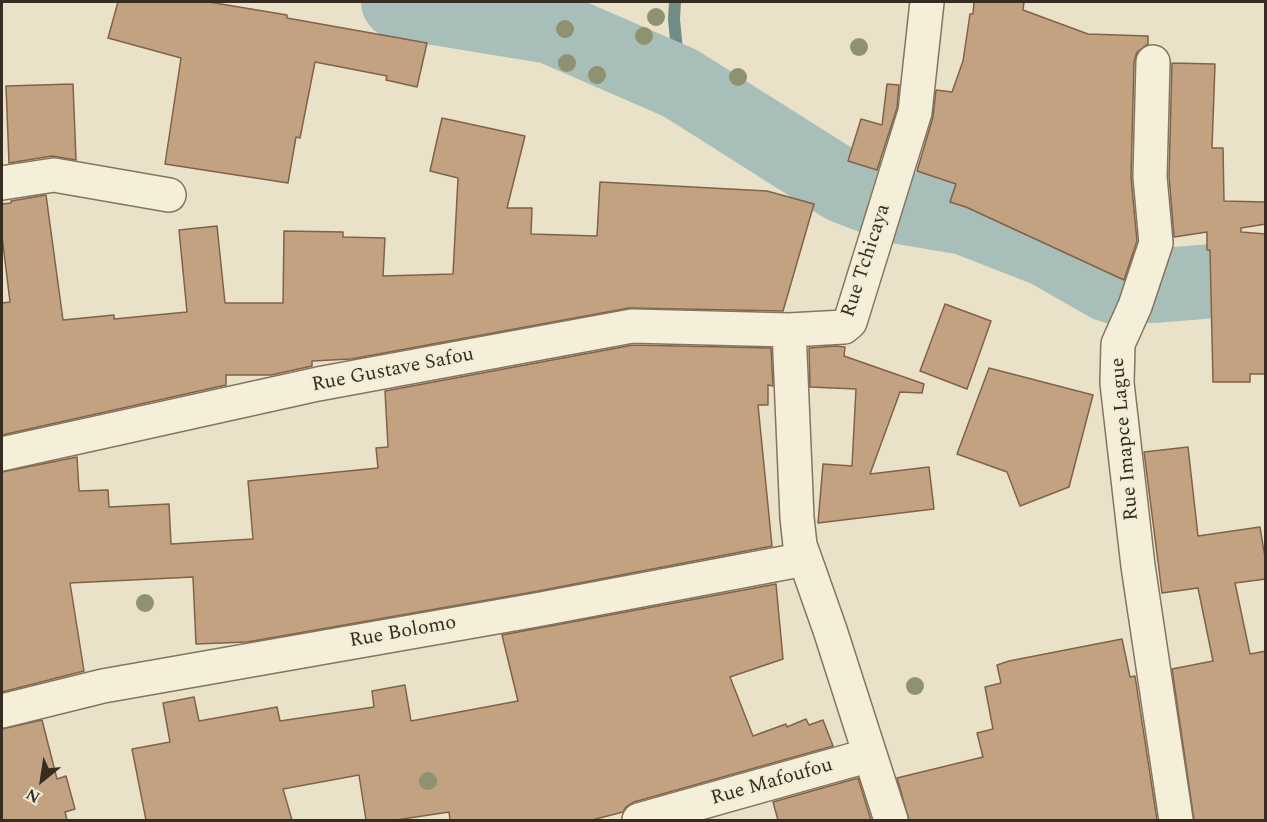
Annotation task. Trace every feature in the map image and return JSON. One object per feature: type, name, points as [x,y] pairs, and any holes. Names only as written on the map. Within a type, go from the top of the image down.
[{"type":"street","name":"Rue Tchicaya","points":[[789,330],[844,327],[850,322],[915,112],[927,2]]},
{"type":"street","name":"Rue Imapce Lague","points":[[1153,62],[1150,177],[1156,243],[1135,306],[1118,344],[1117,383],[1138,566],[1176,820]]},
{"type":"street","points":[[2,183],[54,175],[169,195]]},
{"type":"street","name":"Rue Gustave Safou","points":[[2,454],[318,384],[632,326],[789,330]]},
{"type":"street","points":[[789,330],[803,552],[891,820]]},
{"type":"street","name":"Rue Bolomo","points":[[2,711],[103,686],[536,610],[803,552]]},
{"type":"street","name":"Rue Mafoufou","points":[[639,820],[870,755]]},
{"type":"building","points":[[118,2],[209,2],[427,43],[417,87],[386,80],[387,76],[315,62],[300,138],[296,137],[288,183],[165,164],[181,58],[108,38]]},
{"type":"building","points":[[974,2],[1024,2],[1023,10],[1088,34],[1148,36],[1148,44],[1137,52],[1134,62],[1131,177],[1137,241],[1124,280],[966,207],[950,202],[956,184],[917,171],[933,117],[936,90],[952,92],[963,61]]},
{"type":"building","points":[[1172,63],[1215,64],[1212,148],[1223,148],[1224,201],[1266,202],[1266,224],[1241,228],[1241,232],[1266,234],[1266,374],[1250,374],[1250,382],[1213,382],[1210,250],[1207,250],[1207,232],[1174,237],[1169,176]]},
{"type":"building","points":[[73,84],[76,160],[52,156],[9,163],[6,86]]},
{"type":"building","points":[[887,84],[899,85],[897,108],[877,170],[848,161],[861,119],[882,125]]},
{"type":"building","points":[[442,118],[525,136],[507,208],[532,208],[531,234],[597,236],[600,182],[767,191],[814,204],[783,311],[629,308],[351,359],[312,361],[312,366],[271,375],[226,375],[226,385],[2,435],[2,303],[10,302],[2,236],[2,204],[46,195],[63,320],[114,315],[114,319],[187,312],[179,230],[217,226],[225,303],[283,303],[284,231],[343,232],[343,237],[385,238],[383,276],[453,274],[458,178],[430,171]]},
{"type":"building","points":[[945,304],[991,321],[967,389],[920,371]]},
{"type":"building","points":[[633,345],[771,348],[773,386],[768,385],[768,405],[758,405],[772,546],[533,592],[247,642],[196,644],[193,577],[70,583],[84,671],[2,692],[2,472],[77,457],[79,491],[108,490],[109,507],[169,504],[171,544],[253,539],[248,481],[378,468],[376,448],[388,447],[385,391]]},
{"type":"building","points":[[845,347],[844,356],[924,384],[922,393],[900,392],[870,474],[929,467],[934,509],[818,523],[823,464],[852,466],[856,389],[810,387],[809,348]]},
{"type":"building","points":[[989,368],[1093,395],[1069,487],[1020,506],[1007,472],[957,454]]},
{"type":"building","points":[[1188,447],[1198,536],[1260,527],[1266,563],[1266,579],[1235,583],[1250,654],[1266,651],[1266,820],[1194,820],[1172,669],[1213,661],[1198,588],[1162,593],[1144,452]]},
{"type":"building","points":[[776,584],[783,659],[730,677],[753,736],[786,724],[787,727],[806,719],[809,725],[823,720],[833,746],[634,802],[623,812],[592,820],[450,820],[449,812],[396,820],[366,820],[359,775],[283,789],[292,820],[146,820],[132,749],[170,742],[163,703],[194,697],[199,721],[277,707],[280,721],[374,707],[372,691],[405,685],[411,721],[518,701],[502,635]]},
{"type":"building","points":[[1122,639],[1130,677],[1135,676],[1157,820],[909,820],[897,778],[983,757],[977,733],[993,729],[985,687],[1001,683],[997,665]]},
{"type":"building","points":[[42,720],[57,779],[66,776],[75,809],[65,812],[67,820],[2,820],[2,729]]},
{"type":"building","points":[[858,778],[871,820],[778,820],[773,802]]},
{"type":"waterway","points":[[398,2],[551,27],[680,83],[843,186],[874,198]]},
{"type":"waterway","points":[[675,2],[674,19],[680,83]]},
{"type":"waterway","points":[[900,207],[965,218],[1047,250],[1108,285],[1122,289],[1133,287]]},
{"type":"waterway","points":[[1152,286],[1214,281],[1266,291]]}]
